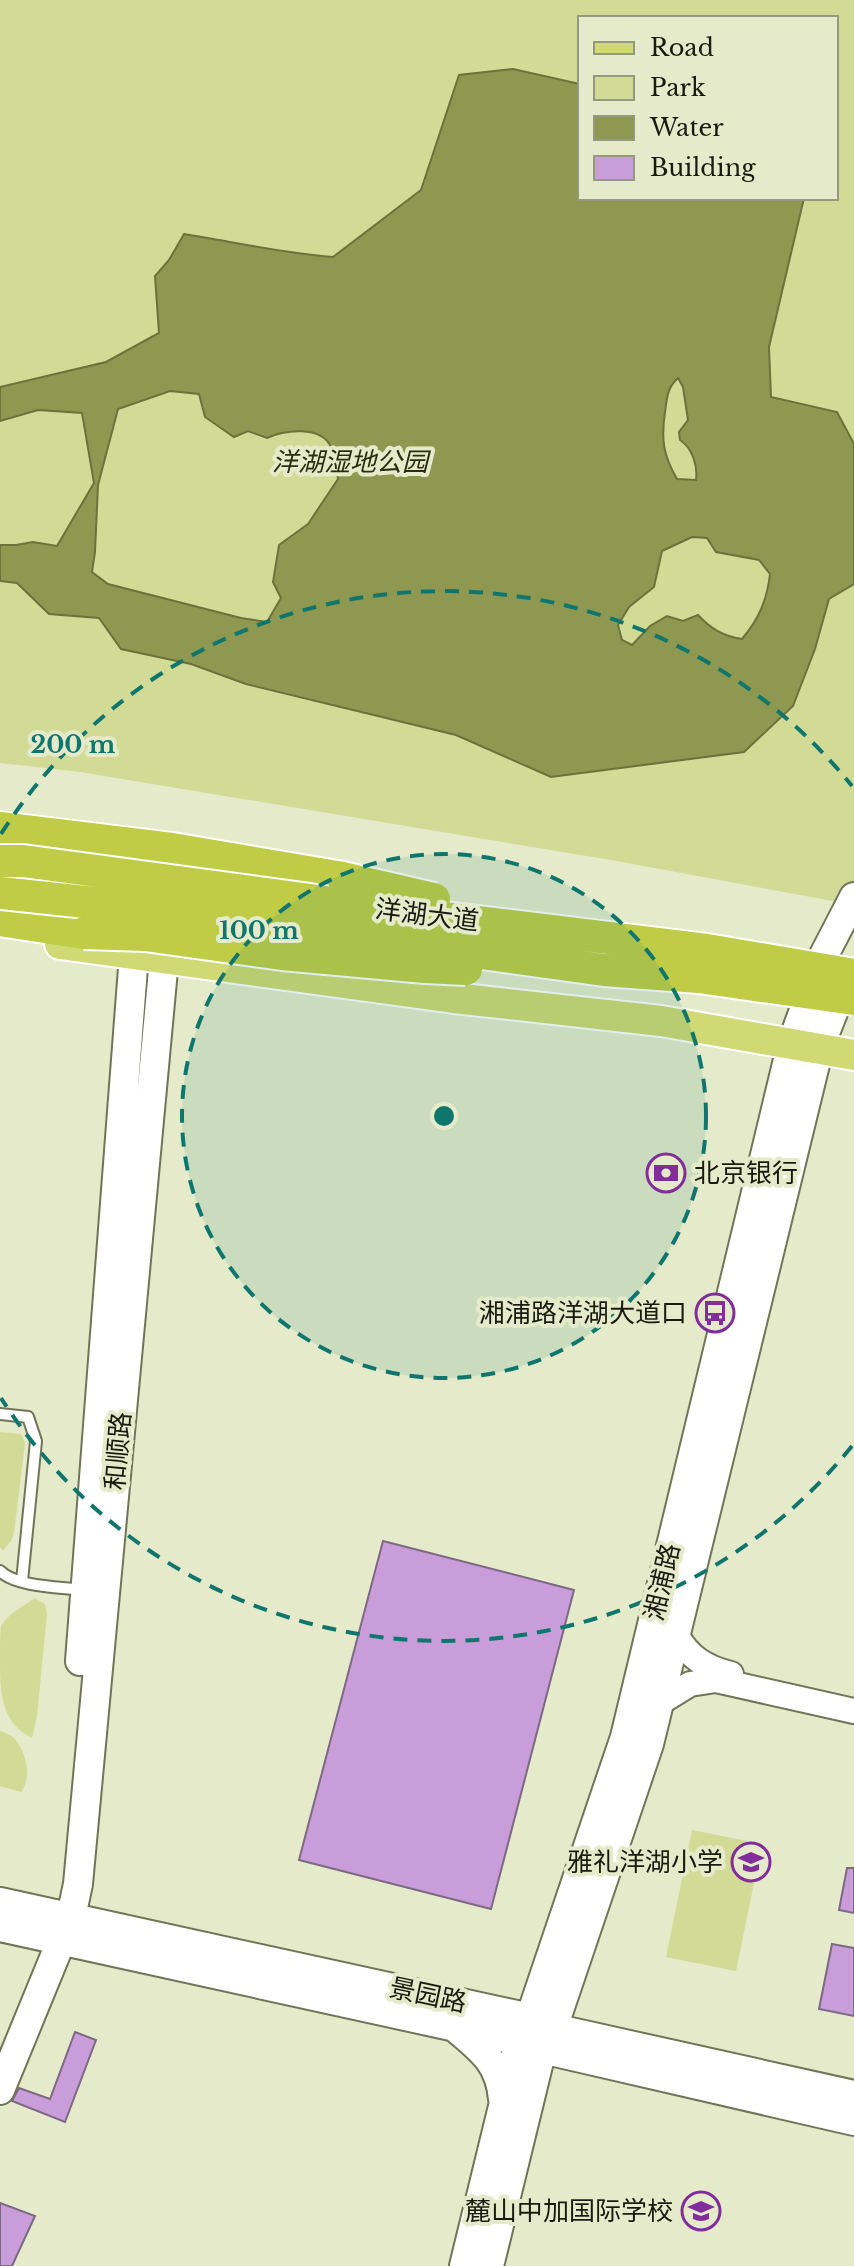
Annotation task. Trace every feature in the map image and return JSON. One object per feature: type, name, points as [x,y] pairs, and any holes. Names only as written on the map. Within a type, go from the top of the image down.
[{"type":"highway","points":[[0,828],[279,866],[378,886],[507,919],[625,939]]},
{"type":"highway","name":"洋湖大道","points":[[0,861],[23,861],[420,915],[625,939],[854,975]]},
{"type":"highway","name":"洋湖大道","points":[[0,893],[208,915],[604,970],[699,977],[854,999]]},
{"type":"highway","points":[[0,920],[84,933],[145,935],[282,954],[425,967],[540,974],[604,970]]},
{"type":"main road","points":[[0,849],[227,875],[846,959]]},
{"type":"main road","name":"湘浦路","points":[[489,2266],[547,1968],[625,1737],[806,1045],[846,959],[854,897]]},
{"type":"main road","points":[[0,936],[454,998],[661,1021],[854,1055]]},
{"type":"main road","name":"和顺路","points":[[61,1928],[134,955]]},
{"type":"main road","name":"和顺路","points":[[61,1928],[78,1884],[164,959]]},
{"type":"main road","name":"湘浦路","points":[[464,2266],[503,2104],[536,2034],[649,1744],[806,1045]]},
{"type":"main road","name":"景园路","points":[[0,1902],[61,1928],[454,2027],[536,2034],[854,2095]]},
{"type":"main road","name":"景园路","points":[[0,1927],[61,1928],[478,2006],[536,2034],[854,2121]]},
{"type":"main road","points":[[0,2065],[61,1928]]},
{"type":"main road","points":[[0,2090],[61,1928]]},
{"type":"main road","points":[[478,2006],[498,2003],[525,1987],[547,1968]]},
{"type":"main road","points":[[454,2027],[484,2052],[497,2071],[503,2104]]},
{"type":"street","points":[[676,1634],[691,1656],[717,1670],[854,1702]]},
{"type":"street","points":[[659,1703],[690,1684],[716,1680],[854,1711]]},
{"type":"lane","points":[[0,1414],[28,1417],[36,1441],[22,1581]]},
{"type":"lane","points":[[0,1571],[5,1576],[30,1584],[84,1590]]},
{"type":"green space","name":"洋湖湿地公园","points":[[0,0],[854,0],[854,905],[611,860],[80,772],[0,763]]},
{"type":"green space","points":[[0,1432],[21,1434],[25,1443],[14,1533],[3,1551],[0,1547]]},
{"type":"green space","points":[[35,1598],[45,1604],[47,1614],[32,1738],[14,1723],[4,1704],[0,1682],[0,1641],[4,1622]]},
{"type":"green space","points":[[0,1731],[12,1736],[24,1755],[27,1779],[21,1792],[0,1786]]},
{"type":"green space","points":[[692,1830],[762,1844],[736,1971],[666,1957]]},
{"type":"water","points":[[513,69],[578,84],[578,200],[804,200],[769,347],[771,397],[837,412],[854,444],[854,584],[829,599],[815,649],[793,706],[744,752],[551,777],[456,735],[246,684],[191,664],[121,649],[99,618],[49,614],[17,583],[0,581],[0,545],[33,542],[57,546],[94,483],[82,413],[38,410],[0,421],[0,387],[106,362],[159,333],[155,276],[169,260],[184,234],[333,257],[421,190],[459,75]],"holes":[[[678,378],[683,387],[688,420],[679,432],[680,440],[693,457],[696,480],[677,479],[664,447],[667,398]],[[170,391],[199,394],[205,417],[234,437],[248,431],[267,438],[302,431],[319,435],[331,447],[338,479],[308,524],[279,545],[273,582],[281,598],[267,622],[108,584],[92,572],[98,485],[118,409]],[[692,537],[707,538],[716,552],[759,560],[770,574],[767,592],[753,624],[742,639],[718,631],[698,615],[683,621],[667,616],[650,626],[632,645],[622,640],[618,625],[629,607],[654,587],[662,551]]]},
{"type":"building","points":[[383,1541],[574,1590],[491,1909],[299,1860]]},
{"type":"building","points":[[847,1868],[854,1868],[854,1913],[839,1910]]},
{"type":"building","points":[[832,1944],[854,1948],[854,2016],[819,2009]]},
{"type":"building","points":[[75,2032],[96,2040],[65,2122],[12,2101],[19,2088],[50,2099]]},
{"type":"building","points":[[0,2203],[35,2216],[12,2266],[0,2266]]},
{"type":"place","name":"北京银行","points":[[666,1173]]},
{"type":"place","name":"湘浦路洋湖大道口","points":[[715,1313]]},
{"type":"place","name":"雅礼洋湖小学","points":[[751,1862]]},
{"type":"place","name":"麓山中加国际学校","points":[[701,2211]]}]
